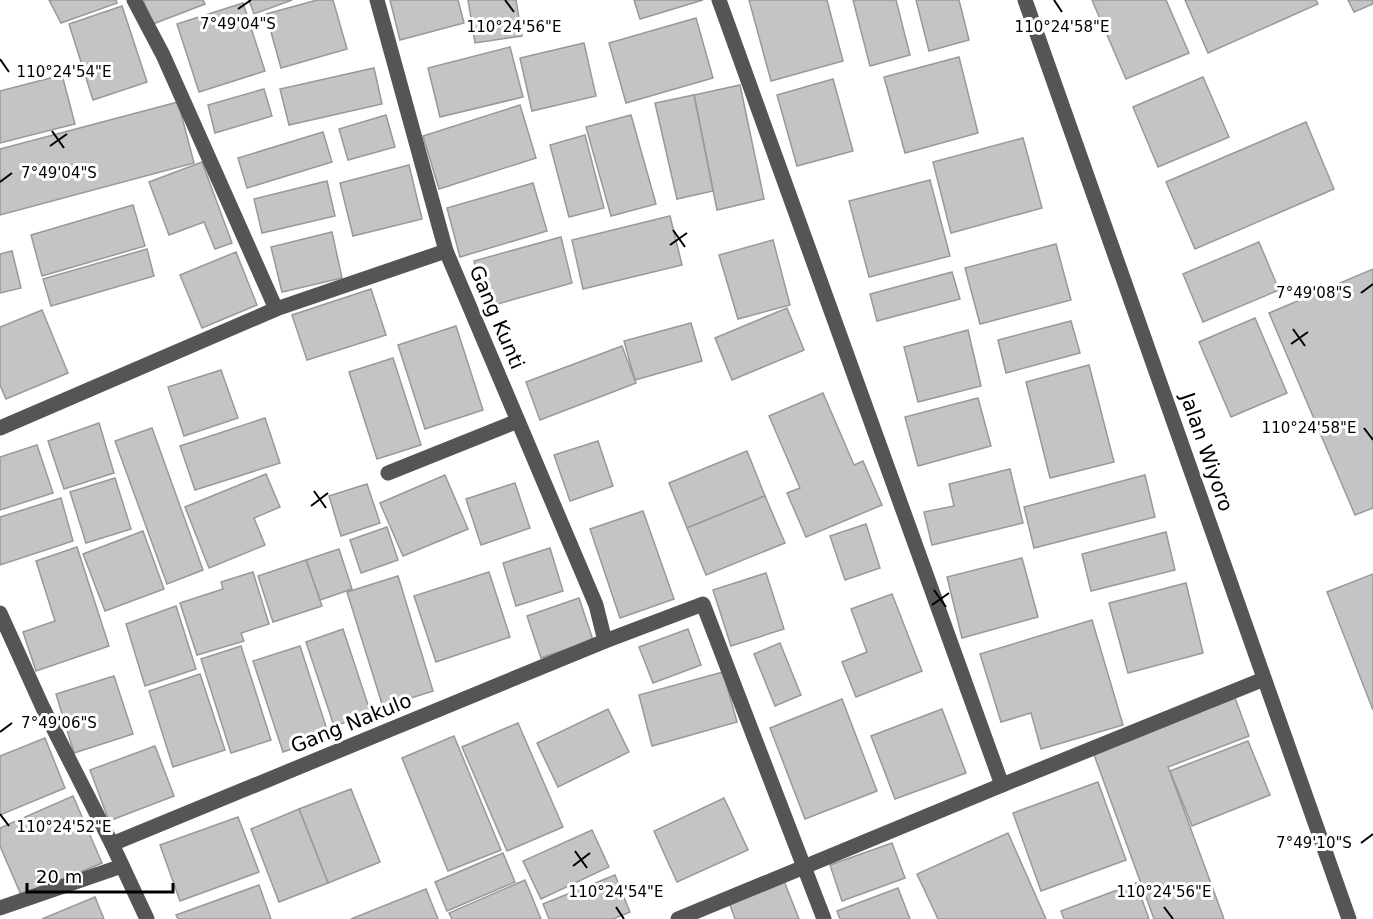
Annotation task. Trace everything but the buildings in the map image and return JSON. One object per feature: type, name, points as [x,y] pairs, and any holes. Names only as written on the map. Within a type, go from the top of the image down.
[{"type":"street","points":[[134,0],[163,55],[276,309]]},
{"type":"street","name":"Gang Kunti","points":[[376,0],[446,251],[596,605],[605,641]]},
{"type":"street","points":[[719,0],[1002,785]]},
{"type":"street","name":"Jalan Wiyoro","points":[[1025,0],[1349,919]]},
{"type":"street","points":[[0,428],[276,309],[446,251]]},
{"type":"street","points":[[388,472],[518,421]]},
{"type":"street","name":"Gang Nakulo","points":[[112,844],[605,641],[703,604],[803,868]]},
{"type":"street","points":[[0,613],[43,708],[147,919]]},
{"type":"street","points":[[678,919],[1264,679]]},
{"type":"street","points":[[0,908],[122,866]]},
{"type":"street","points":[[803,868],[824,919]]}]
